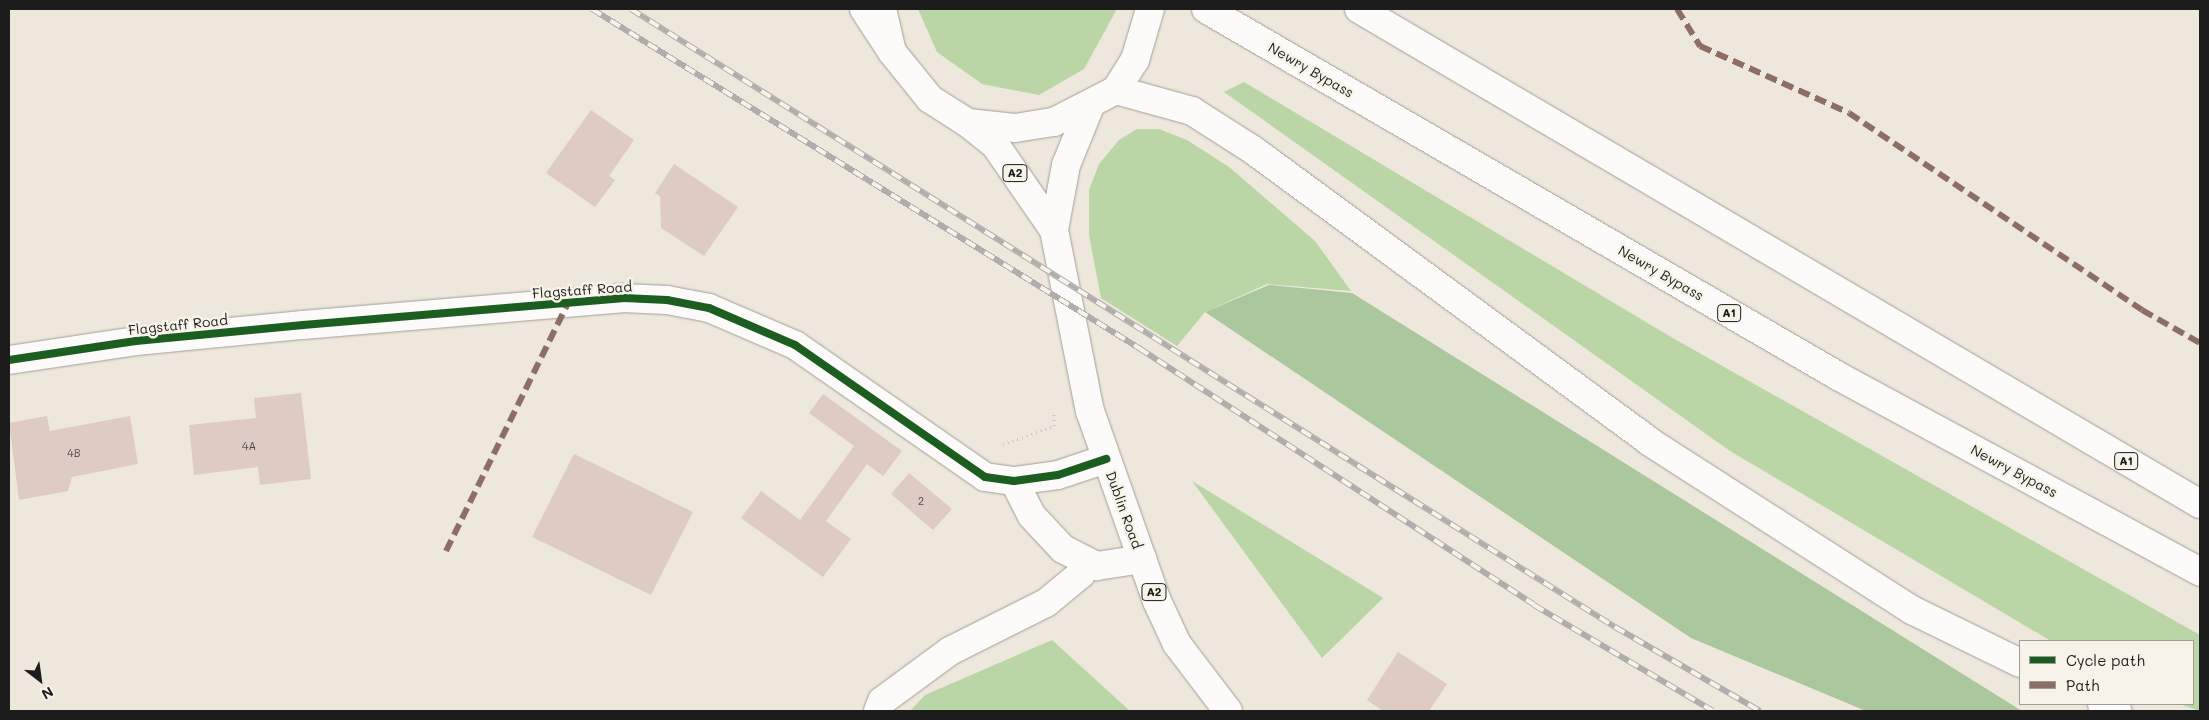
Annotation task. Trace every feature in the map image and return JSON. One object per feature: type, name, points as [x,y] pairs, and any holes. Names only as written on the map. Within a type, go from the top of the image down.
[{"type":"main road","points":[[864,9],[892,52]]},
{"type":"main road","name":"A2","points":[[882,9],[892,52],[930,99],[968,123],[996,146],[1054,230]]},
{"type":"main road","name":"A2","points":[[968,123],[1015,128],[1054,122],[1090,106],[1116,90],[1135,60],[1150,9]]},
{"type":"main road","name":"Newry Bypass","points":[[1206,9],[1838,376],[2200,572]]},
{"type":"main road","name":"A1","points":[[1359,9],[2200,504]]},
{"type":"main road","points":[[1116,90],[1192,110],[1253,150],[1650,442],[1912,610],[2019,663]]},
{"type":"main road","name":"A2","points":[[1054,230],[1066,165],[1090,106]]},
{"type":"main road","name":"Dublin Road","points":[[1054,230],[1090,411],[1142,559],[1177,644],[1228,711]]},
{"type":"main road","name":"Flagstaff Road","points":[[9,360],[136,341],[303,325],[622,298],[667,300],[709,308],[795,344],[985,477],[1014,482],[1058,475],[1106,459]]},
{"type":"main road","points":[[1014,482],[1032,516],[1063,549],[1086,563],[1097,566],[1142,559]]},
{"type":"main road","points":[[878,711],[882,701],[950,651],[1046,603],[1080,574],[1086,563]]},
{"type":"main road","points":[[2104,705],[2117,711]]},
{"type":"path","points":[[960,460],[1054,426],[1054,406]]},
{"type":"green space","points":[[918,9],[1117,9],[1084,69],[1039,95],[982,84],[937,52]]},
{"type":"green space","points":[[1244,82],[1671,337],[2200,635],[2200,711],[2183,705],[2194,705],[2194,640],[2049,640],[1730,451],[1224,92]]},
{"type":"green space","points":[[1137,129],[1159,129],[1187,140],[1229,167],[1315,241],[1351,291],[1267,284],[1205,312],[1177,346],[1101,298],[1089,235],[1089,190],[1099,164],[1119,140]]},
{"type":"green space","points":[[1269,285],[1352,293],[2022,711],[1866,711],[1691,638],[1205,312]]},
{"type":"green space","points":[[1192,481],[1383,598],[1322,658]]},
{"type":"green space","points":[[1052,640],[1130,711],[910,711],[925,695]]},
{"type":"building","points":[[591,110],[634,140],[609,176],[615,180],[595,207],[546,173]]},
{"type":"building","points":[[674,164],[738,207],[704,256],[661,228],[660,196],[655,193]]},
{"type":"building","points":[[301,393],[311,479],[260,485],[258,467],[194,475],[189,425],[256,418],[254,398]]},
{"type":"building","points":[[823,394],[902,451],[883,476],[867,464],[826,521],[851,539],[823,577],[741,518],[761,491],[800,520],[854,446],[809,413]]},
{"type":"building","points":[[47,416],[50,431],[130,416],[138,464],[72,477],[68,491],[19,500],[9,423]]},
{"type":"building","points":[[574,454],[693,512],[651,595],[532,537]]},
{"type":"building","points":[[909,473],[952,509],[933,530],[891,494]]},
{"type":"building","points":[[1398,652],[1447,684],[1429,711],[1383,711],[1367,700]]},
{"type":"railway","points":[[592,9],[1139,348],[1534,605],[1713,711]]},
{"type":"railway","points":[[631,9],[1615,627],[1760,711]]},
{"type":"marked path","points":[[1677,9],[1700,46],[1849,113],[2142,310],[2200,343]]},
{"type":"marked path","points":[[446,551],[568,303]]},
{"type":"cycle path","points":[[9,360],[136,341],[303,325],[622,298],[667,300],[709,308],[795,345],[985,477],[1014,481],[1058,475],[1106,459]]}]
